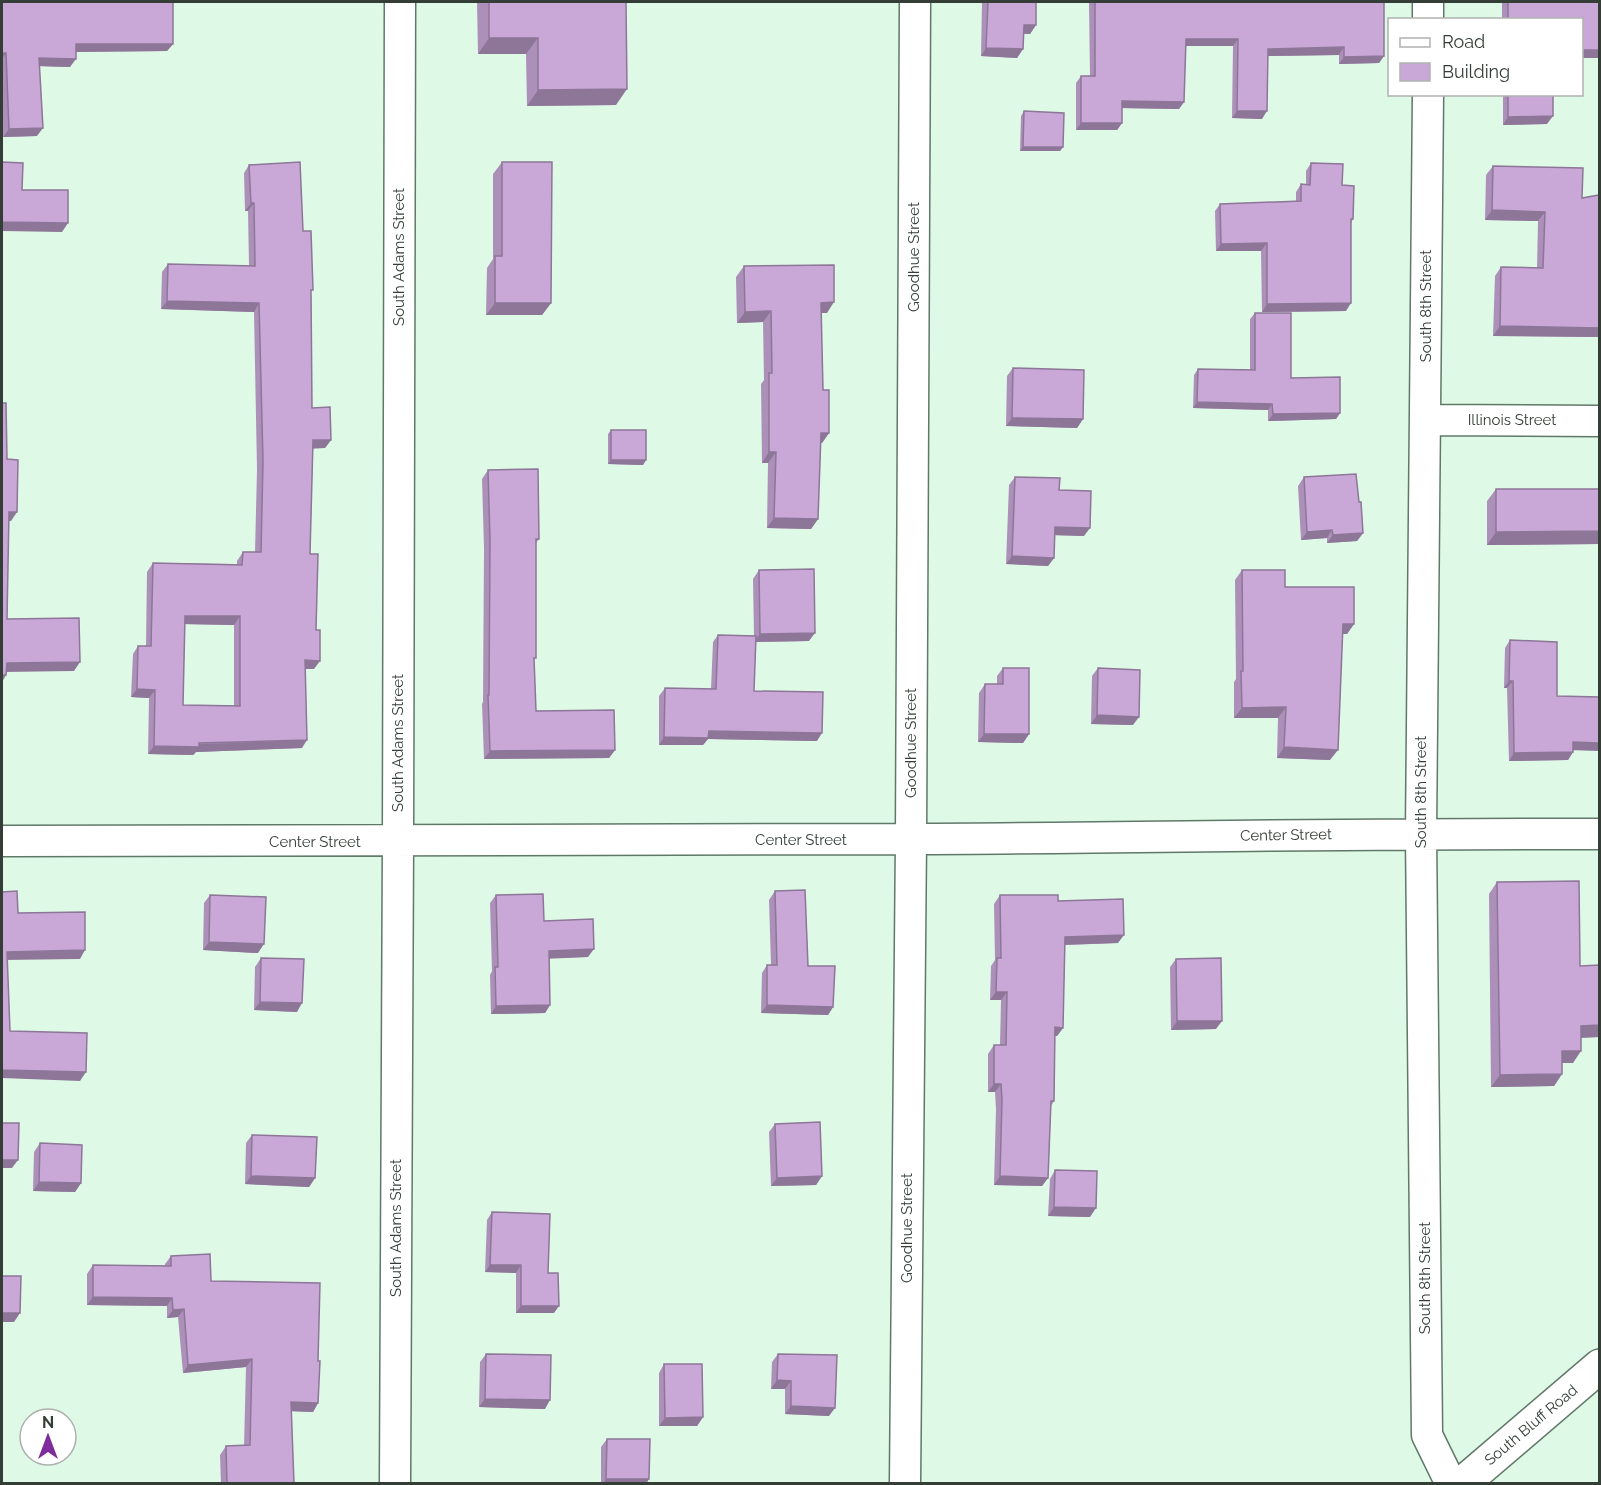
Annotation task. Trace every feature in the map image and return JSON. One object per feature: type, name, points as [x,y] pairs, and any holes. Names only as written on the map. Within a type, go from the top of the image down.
[{"type":"street","name":"South Adams Street","points":[[395,1484],[400,2]]},
{"type":"street","name":"Goodhue Street","points":[[905,1484],[915,2]]},
{"type":"street","points":[[1428,2],[1428,18]]},
{"type":"street","name":"South 8th Street","points":[[1428,96],[1421,833],[1427,1435],[1451,1484]]},
{"type":"street","name":"Illinois Street","points":[[1425,420],[1599,421]]},
{"type":"street","name":"Center Street","points":[[2,841],[398,842],[1421,833],[1599,834]]},
{"type":"street","name":"South Bluff Road","points":[[1462,1484],[1599,1366]]},
{"type":"building","points":[[2,2],[173,2],[173,44],[76,44],[76,59],[39,58],[43,128],[9,129],[6,53],[2,53]]},
{"type":"building","points":[[489,2],[626,2],[627,89],[538,90],[538,38],[489,38]]},
{"type":"building","points":[[988,2],[1036,2],[1036,25],[1024,25],[1023,49],[986,48]]},
{"type":"building","points":[[1095,2],[1384,2],[1384,56],[1344,57],[1344,47],[1268,49],[1267,111],[1237,111],[1238,39],[1186,39],[1184,102],[1122,101],[1122,123],[1081,123],[1081,76],[1095,76]]},
{"type":"building","points":[[1508,2],[1599,2],[1599,50],[1583,50],[1583,18],[1508,18]]},
{"type":"building","points":[[1508,96],[1553,96],[1553,116],[1508,117]]},
{"type":"building","points":[[1024,111],[1064,113],[1063,147],[1023,147]]},
{"type":"building","points":[[2,162],[23,163],[22,190],[68,190],[68,223],[2,222]]},
{"type":"building","points":[[300,162],[303,231],[311,231],[312,408],[330,407],[331,440],[313,440],[310,554],[318,554],[316,630],[320,630],[320,661],[305,660],[307,740],[199,743],[199,747],[154,746],[155,690],[137,689],[138,646],[151,646],[153,563],[242,565],[243,552],[261,552],[263,461],[259,303],[167,301],[168,264],[255,266],[254,203],[251,203],[249,165]],"holes":[[[185,616],[240,616],[240,706],[183,705]]]},
{"type":"building","points":[[502,162],[552,162],[551,303],[495,303],[495,256],[502,256]]},
{"type":"building","points":[[1311,163],[1343,164],[1342,185],[1354,186],[1353,219],[1351,219],[1351,303],[1267,304],[1267,243],[1221,244],[1220,204],[1301,201],[1301,184],[1310,185]]},
{"type":"building","points":[[1493,166],[1583,168],[1582,198],[1599,195],[1599,328],[1500,326],[1501,267],[1543,268],[1545,212],[1492,210]]},
{"type":"building","points":[[834,265],[834,302],[821,303],[823,390],[829,390],[829,433],[821,433],[818,519],[774,518],[776,452],[769,452],[769,373],[772,373],[771,311],[745,312],[744,266]]},
{"type":"building","points":[[1255,313],[1291,313],[1291,378],[1340,377],[1340,413],[1273,414],[1272,404],[1197,402],[1198,369],[1255,370]]},
{"type":"building","points":[[1013,368],[1084,370],[1083,419],[1012,418]]},
{"type":"building","points":[[2,403],[6,403],[7,459],[18,460],[17,512],[9,512],[7,619],[79,618],[80,662],[7,663],[6,675],[2,675]]},
{"type":"building","points":[[611,430],[646,430],[646,460],[611,460]]},
{"type":"building","points":[[538,469],[539,539],[536,539],[536,658],[534,658],[536,711],[614,710],[615,750],[490,751],[488,470]]},
{"type":"building","points":[[1356,474],[1363,533],[1333,535],[1332,530],[1307,532],[1304,477]]},
{"type":"building","points":[[1015,477],[1060,478],[1059,490],[1091,491],[1090,528],[1055,527],[1054,558],[1012,556]]},
{"type":"building","points":[[1496,489],[1599,489],[1599,531],[1496,532]]},
{"type":"building","points":[[814,569],[815,633],[760,634],[759,570]]},
{"type":"building","points":[[1242,570],[1285,570],[1285,587],[1354,587],[1354,624],[1343,624],[1338,750],[1284,747],[1286,707],[1242,708]]},
{"type":"building","points":[[718,635],[756,636],[754,691],[823,692],[822,733],[709,731],[708,738],[664,737],[665,688],[716,689]]},
{"type":"building","points":[[1510,640],[1557,642],[1557,696],[1599,697],[1599,743],[1573,742],[1573,752],[1514,753],[1513,681],[1509,681]]},
{"type":"building","points":[[1003,668],[1029,668],[1029,734],[984,734],[985,684],[1003,684]]},
{"type":"building","points":[[1098,668],[1140,670],[1139,717],[1097,715]]},
{"type":"building","points":[[1579,881],[1580,966],[1599,965],[1599,1025],[1581,1026],[1581,1051],[1562,1051],[1562,1074],[1500,1075],[1497,882]]},
{"type":"building","points":[[805,890],[808,966],[835,966],[833,1007],[767,1005],[767,965],[777,965],[775,891]]},
{"type":"building","points":[[17,891],[18,913],[85,912],[85,950],[7,952],[10,1031],[87,1033],[86,1072],[2,1070],[2,892]]},
{"type":"building","points":[[543,894],[544,921],[593,919],[594,949],[549,951],[550,1005],[496,1006],[495,967],[498,967],[496,895]]},
{"type":"building","points":[[210,895],[266,897],[264,944],[209,942]]},
{"type":"building","points":[[1000,895],[1058,895],[1058,901],[1123,899],[1124,935],[1065,937],[1063,1028],[1055,1027],[1054,1101],[1051,1101],[1048,1178],[1000,1176],[1002,1100],[1001,1084],[994,1084],[994,1045],[1006,1045],[1007,992],[996,992],[997,958],[1001,958]]},
{"type":"building","points":[[261,958],[304,959],[302,1003],[260,1002]]},
{"type":"building","points":[[1221,958],[1222,1021],[1177,1021],[1176,959]]},
{"type":"building","points":[[820,1122],[822,1176],[777,1178],[775,1124]]},
{"type":"building","points":[[2,1123],[19,1123],[18,1160],[2,1160]]},
{"type":"building","points":[[252,1135],[317,1137],[315,1178],[251,1176]]},
{"type":"building","points":[[40,1143],[82,1145],[81,1183],[39,1182]]},
{"type":"building","points":[[1055,1170],[1097,1171],[1096,1208],[1054,1207]]},
{"type":"building","points":[[492,1212],[550,1214],[548,1273],[558,1273],[559,1306],[521,1306],[521,1265],[490,1265]]},
{"type":"building","points":[[210,1254],[211,1281],[320,1283],[318,1403],[291,1402],[294,1484],[227,1484],[226,1446],[250,1445],[252,1359],[188,1365],[184,1309],[173,1310],[172,1298],[93,1297],[93,1265],[171,1266],[171,1256]]},
{"type":"building","points":[[2,1276],[21,1276],[20,1313],[2,1313]]},
{"type":"building","points":[[486,1354],[551,1355],[550,1400],[485,1399]]},
{"type":"building","points":[[778,1354],[837,1355],[835,1408],[791,1406],[791,1381],[777,1380]]},
{"type":"building","points":[[664,1364],[702,1364],[703,1417],[665,1418]]},
{"type":"building","points":[[607,1439],[650,1439],[649,1479],[606,1479]]}]
